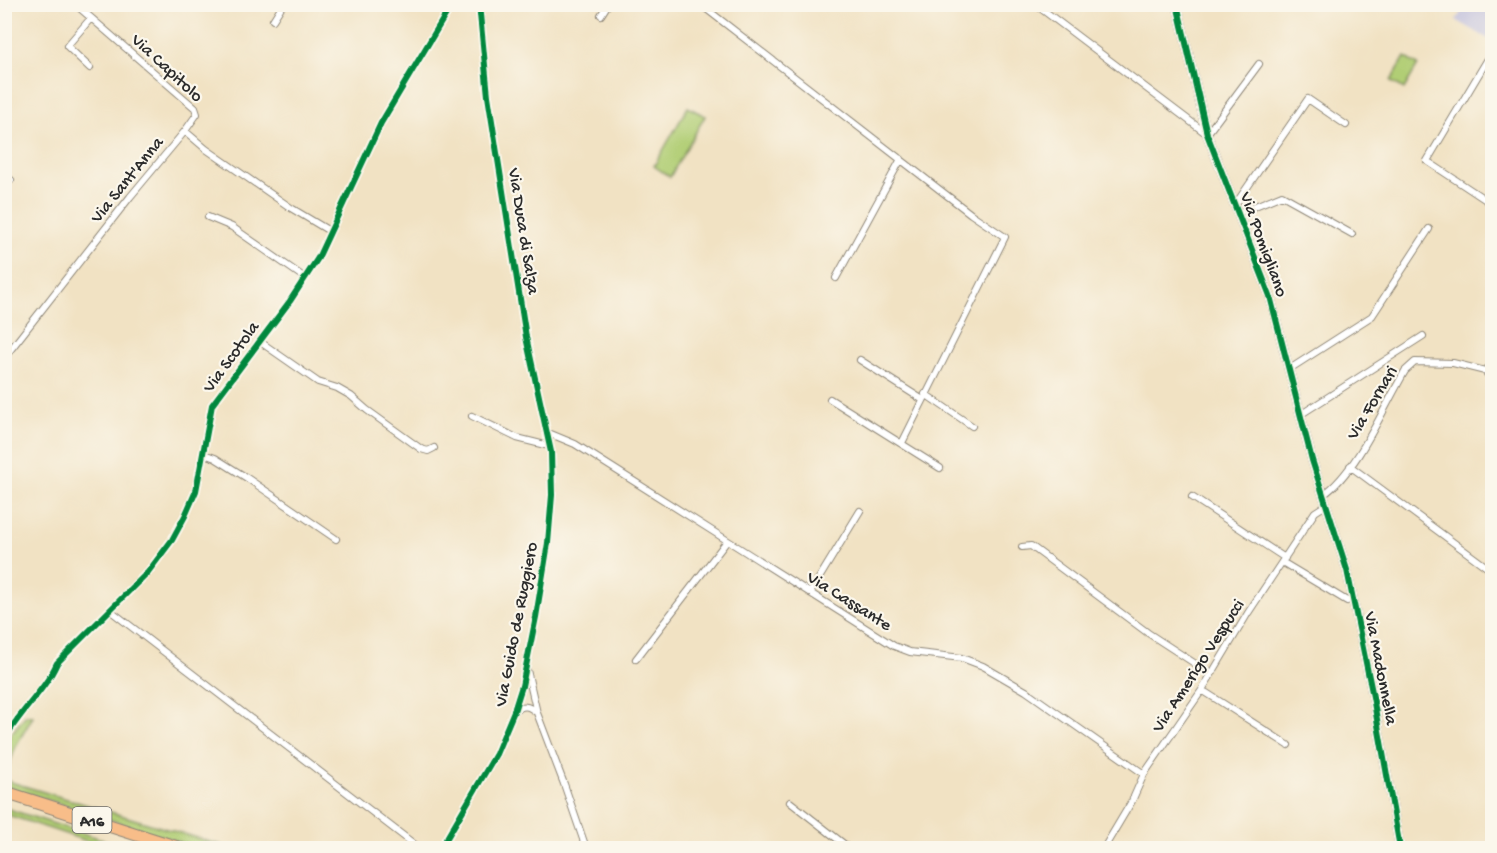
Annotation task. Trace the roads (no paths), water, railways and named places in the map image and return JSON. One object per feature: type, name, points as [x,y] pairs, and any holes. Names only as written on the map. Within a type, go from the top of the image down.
[{"type":"highway","name":"A16","points":[[4,792],[179,849]]},
{"type":"highway","name":"A16","points":[[4,801],[153,849]]},
{"type":"street","name":"Via Capitolo","points":[[75,4],[195,108],[197,114],[185,131]]},
{"type":"street","points":[[273,20],[283,4]]},
{"type":"street","name":"Via Scotola","points":[[4,740],[19,715],[48,681],[57,663],[111,611],[160,558],[181,524],[196,491],[212,405],[305,278],[331,232],[381,123],[452,4]]},
{"type":"street","name":"Via Duca di Salza","points":[[479,4],[491,117],[526,337],[551,460]]},
{"type":"street","points":[[601,15],[608,4]]},
{"type":"street","points":[[700,4],[971,214],[1005,237],[902,443]]},
{"type":"street","points":[[1035,4],[1206,134],[1259,63]]},
{"type":"street","name":"Via Pomigliano","points":[[1177,4],[1206,134],[1270,296],[1323,495]]},
{"type":"street","points":[[90,68],[69,49],[67,44],[91,18]]},
{"type":"street","points":[[1492,52],[1427,161],[1492,204]]},
{"type":"street","points":[[1237,209],[1308,99],[1346,125]]},
{"type":"street","name":"Via Sant'Anna","points":[[4,358],[130,197],[185,131],[206,149],[291,208],[331,232]]},
{"type":"street","points":[[836,278],[901,159]]},
{"type":"street","points":[[4,175],[11,180]]},
{"type":"street","points":[[1237,209],[1282,195],[1352,234]]},
{"type":"street","points":[[208,217],[232,227],[305,278]]},
{"type":"street","points":[[1288,370],[1372,316],[1430,229]]},
{"type":"street","points":[[1300,415],[1423,336]]},
{"type":"street","points":[[259,342],[318,382],[337,388],[351,396],[421,449],[428,451],[434,448]]},
{"type":"street","points":[[860,360],[972,426]]},
{"type":"street","name":"Via Fornari","points":[[1323,495],[1331,490],[1350,466],[1405,371],[1415,363],[1453,363],[1485,371]]},
{"type":"street","points":[[1492,364],[1485,371],[1492,380]]},
{"type":"street","points":[[830,399],[940,468]]},
{"type":"street","points":[[472,416],[517,438],[549,446]]},
{"type":"street","name":"Via Cassante","points":[[546,432],[575,444],[894,646],[910,652],[962,658],[993,672],[1026,692],[1144,774]]},
{"type":"street","points":[[204,454],[215,458],[247,478],[336,539]]},
{"type":"street","name":"Via Guido de Ruggiero","points":[[441,849],[496,754],[514,711],[526,666],[548,543],[552,495],[551,460]]},
{"type":"street","name":"Via Fornari","points":[[1350,466],[1492,571]]},
{"type":"street","name":"Via Madonnella","points":[[1323,495],[1347,570],[1400,849]]},
{"type":"street","points":[[1192,497],[1347,601]]},
{"type":"street","name":"Via Amerigo Vespucci","points":[[1104,849],[1132,801],[1144,774],[1202,690],[1315,512],[1326,505]]},
{"type":"street","points":[[810,593],[860,511]]},
{"type":"street","points":[[636,659],[727,542]]},
{"type":"street","points":[[1022,547],[1031,546],[1148,633],[1211,674]]},
{"type":"street","points":[[111,611],[419,849]]},
{"type":"street","points":[[526,666],[537,712],[585,849]]},
{"type":"street","points":[[1202,690],[1288,745]]},
{"type":"street","points":[[514,711],[528,707],[537,712]]},
{"type":"street","points":[[790,802],[849,849]]}]
